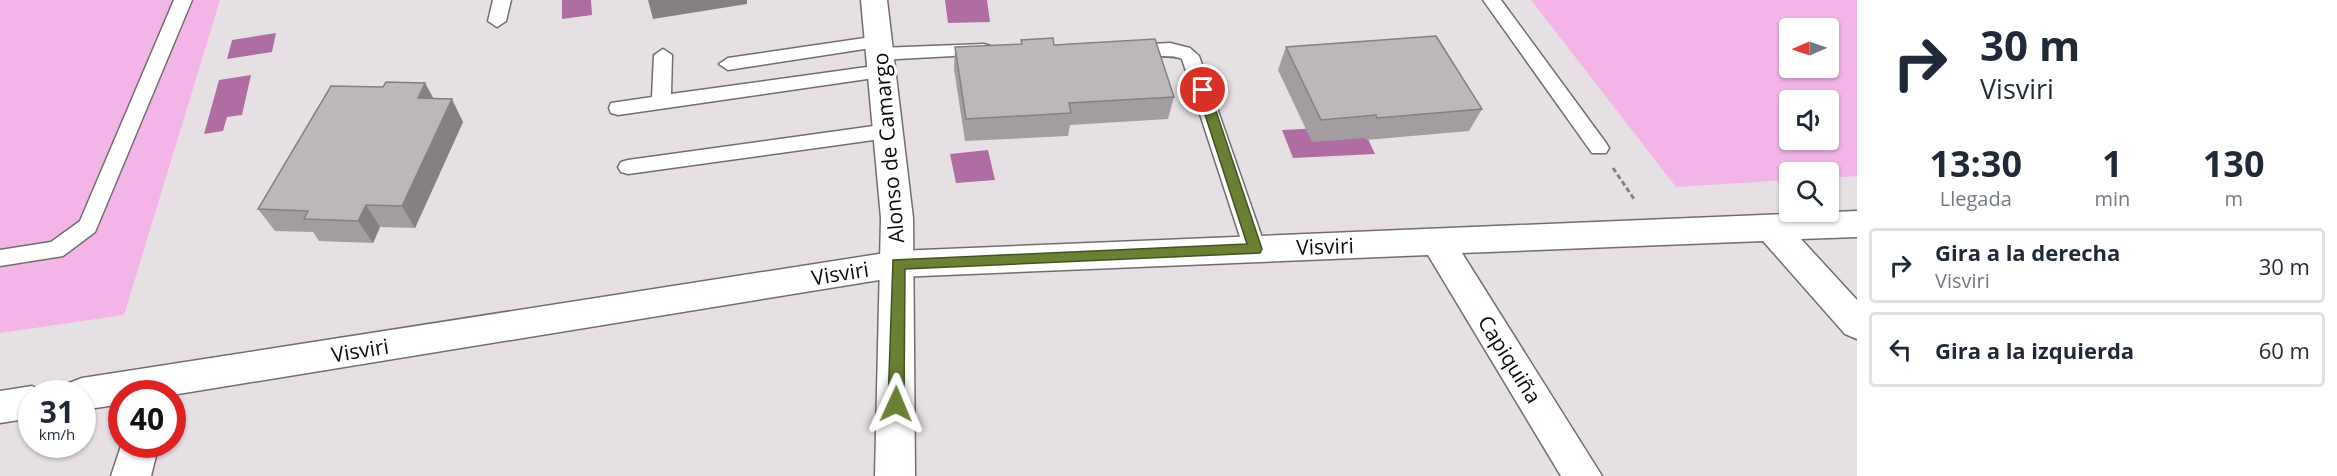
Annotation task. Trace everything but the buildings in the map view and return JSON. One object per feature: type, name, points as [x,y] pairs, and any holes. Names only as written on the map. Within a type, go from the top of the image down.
[{"type":"street","name":"Alonso de Camargo","points":[[874,0],[888,131],[898,264],[895,476]]},
{"type":"street","name":"Visviri","points":[[186,382],[898,264],[1857,224]]},
{"type":"street","points":[[1771,227],[1857,324]]},
{"type":"street","name":"Capiquiña","points":[[1437,241],[1582,476]]},
{"type":"street","points":[[0,407],[18,404]]},
{"type":"street","points":[[131,476],[136,458]]},
{"type":"lane","points":[[0,258],[56,250],[88,226],[183,0]]},
{"type":"lane","points":[[497,21],[502,0]]},
{"type":"lane","points":[[1492,0],[1599,148]]},
{"type":"lane","points":[[728,64],[1006,50]]},
{"type":"lane","points":[[1112,52],[1170,50],[1182,51],[1190,56],[1255,249]]},
{"type":"lane","points":[[662,101],[663,55]]},
{"type":"lane","points":[[618,108],[880,56]]},
{"type":"lane","points":[[628,167],[888,131]]},
{"type":"path","points":[[1599,148],[1656,232]]},
{"type":"shaded area","points":[[0,0],[220,0],[124,315],[0,333]]},
{"type":"shaded area","points":[[562,0],[591,0],[592,15],[562,19]]},
{"type":"shaded area","points":[[945,0],[987,0],[990,22],[948,23]]},
{"type":"shaded area","points":[[1531,0],[1857,0],[1857,176],[1839,177],[1839,162],[1779,162],[1779,181],[1676,187]]},
{"type":"shaded area","points":[[276,33],[272,52],[227,59],[232,40]]},
{"type":"shaded area","points":[[251,75],[242,115],[227,117],[223,131],[204,134],[219,80]]},
{"type":"shaded area","points":[[1362,126],[1375,154],[1293,158],[1282,130]]},
{"type":"shaded area","points":[[988,150],[995,180],[956,183],[950,154]]},
{"type":"route","points":[[896,404],[898,264],[1255,249],[1203,90]]}]
